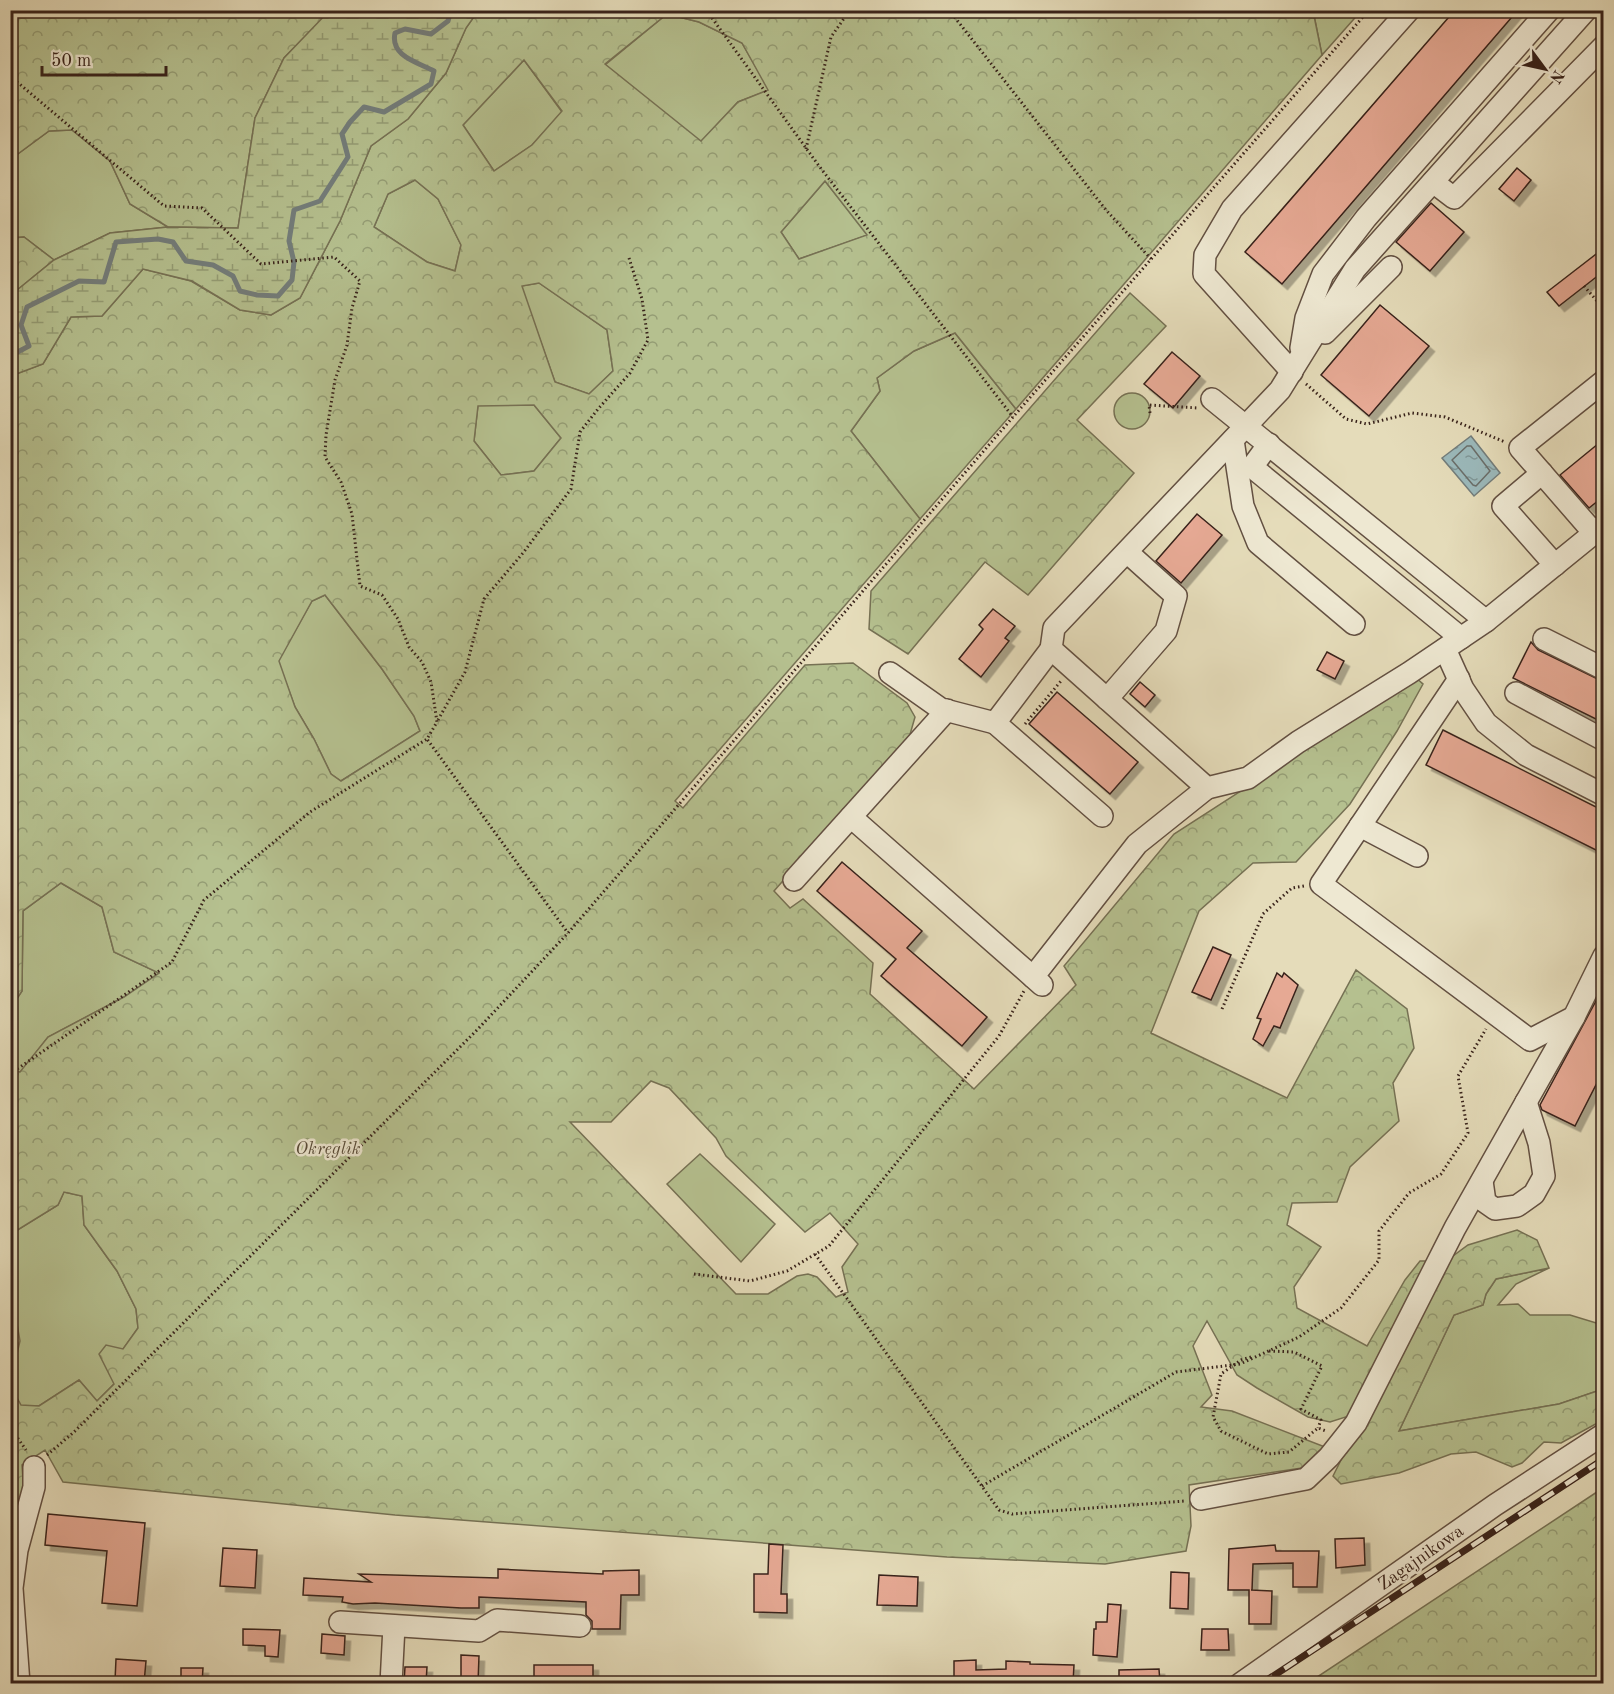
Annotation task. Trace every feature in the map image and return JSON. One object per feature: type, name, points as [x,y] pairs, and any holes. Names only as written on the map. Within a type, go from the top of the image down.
[{"type":"street","points":[[1295,365],[1204,274],[1205,255],[1232,209],[1409,10]]},
{"type":"street","points":[[1295,365],[1306,318],[1323,274],[1366,218],[1549,10]]},
{"type":"street","points":[[995,723],[1051,649],[1054,628],[1281,390],[1355,269],[1586,10]]},
{"type":"street","points":[[1433,182],[1454,198],[1604,46]]},
{"type":"street","points":[[1556,48],[1580,70]]},
{"type":"street","points":[[1295,365],[1391,267]]},
{"type":"street","points":[[851,817],[1037,981],[1137,844],[1207,788],[1248,778],[1298,742],[1486,621],[1599,529],[1520,448],[1604,381]]},
{"type":"street","points":[[1219,405],[1240,433],[1269,444],[1486,621]]},
{"type":"street","points":[[1240,433],[1243,506],[1258,543],[1354,624]]},
{"type":"street","points":[[1269,444],[1252,467],[1453,643],[1459,679],[1486,723],[1526,755],[1604,795]]},
{"type":"street","points":[[1542,473],[1503,506],[1555,565]]},
{"type":"street","points":[[1107,699],[1166,631],[1176,596],[1127,552]]},
{"type":"street","points":[[1544,639],[1604,669]]},
{"type":"street","points":[[1051,649],[1207,788]]},
{"type":"street","points":[[890,673],[941,709],[995,723],[1102,816]]},
{"type":"street","points":[[1459,679],[1321,884],[1530,1040],[1574,1017]]},
{"type":"street","points":[[1516,693],[1604,740]]},
{"type":"street","points":[[794,880],[947,710]]},
{"type":"street","points":[[1360,826],[1417,856]]},
{"type":"street","points":[[1201,1499],[1306,1479],[1329,1457],[1356,1423],[1455,1228],[1574,1017],[1604,956]]},
{"type":"street","points":[[1482,1181],[1485,1203],[1495,1209],[1517,1206],[1534,1194],[1544,1176],[1539,1143],[1526,1102]]},
{"type":"street","name":"Zagajnikowa","points":[[1240,1683],[1495,1505],[1604,1434]]},
{"type":"street","points":[[19,1683],[12,1588],[17,1550],[34,1487],[34,1467]]},
{"type":"street","points":[[340,1622],[479,1631],[497,1620],[580,1626]]},
{"type":"street","points":[[391,1683],[394,1626]]},
{"type":"path","points":[[806,149],[831,37],[850,10]]},
{"type":"path","points":[[949,10],[1106,210],[1151,259]]},
{"type":"path","points":[[10,1427],[34,1467],[74,1432],[477,1030],[568,933],[1013,417],[1369,10]]},
{"type":"path","points":[[712,18],[806,149],[1013,417]]},
{"type":"path","points":[[10,76],[164,206],[202,208],[261,264],[334,257],[360,281],[352,308],[347,345],[335,380],[326,435],[325,457],[341,482],[352,514],[360,586],[382,595],[398,619],[409,647],[422,663],[431,682],[437,722]]},
{"type":"path","points":[[10,1074],[172,962],[204,900],[310,812],[427,739],[465,672],[484,599],[523,553],[571,489],[580,432],[630,373],[648,340],[642,299],[629,258]]},
{"type":"path","points":[[1584,286],[1604,309]]},
{"type":"path","points":[[1599,304],[1604,300]]},
{"type":"path","points":[[1295,365],[1346,418],[1367,424],[1412,413],[1445,417],[1520,448]]},
{"type":"path","points":[[1150,413],[1149,405],[1219,405]]},
{"type":"path","points":[[1013,738],[1072,668]]},
{"type":"path","points":[[427,739],[568,933]]},
{"type":"path","points":[[1222,1008],[1263,914],[1292,888],[1321,884]]},
{"type":"path","points":[[694,1274],[750,1281],[787,1271],[829,1246],[999,1036],[1037,981]]},
{"type":"path","points":[[982,1486],[1176,1372],[1240,1364],[1299,1338],[1341,1308],[1379,1260],[1379,1231],[1408,1193],[1440,1174],[1468,1133],[1458,1076],[1495,1014]]},
{"type":"path","points":[[815,1254],[999,1510],[1012,1514],[1201,1499]]},
{"type":"path","points":[[1268,1351],[1294,1352],[1322,1366],[1301,1409],[1321,1420],[1318,1428],[1289,1452],[1268,1454],[1221,1431],[1213,1417],[1221,1374],[1241,1360],[1268,1351]]},
{"type":"path","points":[[1318,1428],[1345,1437]]},
{"type":"green space","points":[[330,10],[478,11],[466,28],[446,73],[408,119],[371,146],[340,221],[300,298],[271,315],[240,310],[192,281],[143,269],[102,316],[71,317],[43,364],[11,376],[11,295],[54,260],[110,233],[168,227],[238,228],[255,118],[284,58]]},
{"type":"green space","points":[[1313,10],[1361,11],[1322,55]]},
{"type":"green space","points":[[11,11],[330,11],[284,58],[255,118],[238,228],[168,227],[130,204],[110,161],[72,130],[49,131],[11,159]]},
{"type":"green space","name":"Okręglik","points":[[478,11],[1313,11],[1322,55],[1016,409],[955,333],[914,351],[877,378],[880,391],[851,431],[920,519],[675,801],[683,808],[805,665],[853,663],[907,703],[915,717],[909,738],[774,891],[790,908],[803,899],[873,963],[870,994],[974,1089],[1076,985],[1064,966],[1174,834],[1416,678],[1423,684],[1397,731],[1350,804],[1296,862],[1253,863],[1199,911],[1151,1033],[1287,1098],[1356,970],[1407,1009],[1414,1048],[1393,1083],[1399,1121],[1350,1167],[1337,1202],[1292,1203],[1287,1225],[1321,1247],[1294,1287],[1297,1308],[1367,1346],[1405,1280],[1420,1261],[1434,1261],[1349,1416],[1330,1422],[1308,1417],[1237,1375],[1207,1321],[1193,1346],[1212,1395],[1201,1407],[1232,1411],[1325,1447],[1322,1465],[1189,1485],[1191,1526],[1186,1551],[1105,1564],[947,1557],[395,1515],[63,1482],[45,1450],[22,1465],[24,1496],[11,1557],[11,1387],[21,1405],[39,1406],[79,1380],[97,1401],[114,1384],[99,1354],[106,1345],[123,1349],[138,1328],[136,1309],[117,1271],[84,1225],[82,1196],[64,1192],[58,1205],[11,1234],[11,1070],[20,1072],[48,1037],[124,997],[159,973],[114,952],[102,907],[61,883],[23,911],[22,991],[11,1008],[11,376],[43,364],[71,317],[102,316],[143,269],[191,281],[240,310],[271,315],[300,298],[340,221],[371,146],[408,119],[446,73],[466,28]],"holes":[[[667,14],[699,22],[742,43],[768,90],[738,102],[701,141],[605,64]],[[524,60],[562,111],[532,145],[494,171],[463,125]],[[415,180],[438,199],[461,245],[455,271],[427,262],[374,227],[388,194]],[[825,181],[867,235],[799,259],[781,232]],[[539,283],[607,330],[613,371],[589,394],[555,382],[522,286]],[[534,405],[561,438],[534,471],[501,475],[474,441],[478,406]],[[325,595],[382,669],[414,716],[420,731],[341,781],[331,774],[295,707],[279,661],[312,601]],[[651,1081],[669,1088],[716,1138],[726,1156],[805,1232],[830,1213],[858,1244],[842,1267],[848,1292],[836,1297],[817,1277],[808,1274],[797,1276],[768,1294],[736,1294],[570,1122],[611,1122]]]},
{"type":"green space","points":[[667,14],[699,22],[742,43],[769,90],[738,102],[701,142],[605,65]]},
{"type":"green space","points":[[524,60],[562,112],[532,145],[494,171],[463,125]]},
{"type":"green space","points":[[72,130],[110,161],[130,204],[168,227],[110,233],[54,260],[24,237],[11,238],[11,159],[49,131]]},
{"type":"green space","points":[[415,180],[438,199],[461,245],[455,271],[427,262],[374,227],[388,194]]},
{"type":"green space","points":[[825,181],[868,235],[799,259],[781,232]]},
{"type":"green space","points":[[24,237],[54,260],[11,295],[11,238]]},
{"type":"green space","points":[[539,283],[607,330],[613,371],[589,394],[555,382],[521,286]]},
{"type":"green space","points":[[1130,293],[1166,326],[1077,420],[1134,473],[1028,595],[985,562],[908,654],[869,629],[871,591]]},
{"type":"green space","points":[[955,333],[1016,409],[920,519],[851,431],[880,391],[877,378],[914,351]]},
{"type":"green space","points":[[1132,393],[1145,398],[1150,411],[1145,424],[1132,429],[1119,424],[1114,411],[1119,398]]},
{"type":"green space","points":[[478,405],[534,405],[561,438],[534,471],[501,475],[474,441]]},
{"type":"green space","points":[[325,595],[382,669],[414,716],[420,731],[341,781],[331,774],[295,707],[278,661],[312,601]]},
{"type":"green space","points":[[61,883],[102,907],[114,952],[159,973],[124,997],[48,1037],[20,1073],[11,1070],[10,1008],[22,991],[23,911]]},
{"type":"green space","points":[[700,1154],[775,1224],[741,1262],[667,1184]]},
{"type":"green space","points":[[64,1192],[82,1196],[84,1225],[117,1271],[136,1309],[138,1328],[123,1349],[114,1384],[97,1401],[79,1380],[39,1406],[21,1406],[11,1387],[11,1234],[58,1205]]},
{"type":"green space","points":[[1517,1230],[1537,1240],[1549,1268],[1496,1279],[1486,1294],[1483,1305],[1454,1315],[1399,1431],[1559,1404],[1603,1389],[1603,1420],[1561,1443],[1544,1442],[1522,1463],[1512,1467],[1476,1452],[1451,1454],[1399,1473],[1341,1484],[1333,1476],[1438,1267],[1468,1245]]},
{"type":"green space","points":[[1549,1268],[1516,1284],[1498,1305],[1518,1304],[1530,1315],[1570,1315],[1603,1325],[1603,1389],[1559,1404],[1399,1431],[1454,1315],[1483,1305],[1486,1294],[1496,1279]]},
{"type":"green space","points":[[11,1290],[20,1341],[11,1379]]},
{"type":"green space","points":[[1603,1488],[1603,1683],[1308,1683]]},
{"type":"water","points":[[1471,436],[1500,473],[1474,496],[1442,458]]},
{"type":"building","points":[[1455,10],[1518,10],[1282,284],[1245,252]]},
{"type":"building","points":[[1517,168],[1531,180],[1514,201],[1499,189]]},
{"type":"building","points":[[1431,203],[1464,232],[1430,271],[1396,242]]},
{"type":"building","points":[[1604,248],[1604,271],[1559,306],[1547,292]]},
{"type":"building","points":[[1380,305],[1429,346],[1369,416],[1321,375]]},
{"type":"building","points":[[1172,352],[1200,376],[1173,408],[1144,384]]},
{"type":"building","points":[[1604,439],[1604,496],[1589,508],[1560,475]]},
{"type":"building","points":[[1197,514],[1222,535],[1181,583],[1156,561]]},
{"type":"building","points":[[993,609],[1015,626],[1005,638],[1009,641],[981,677],[959,659],[983,629],[979,625]]},
{"type":"building","points":[[1531,642],[1538,650],[1604,682],[1604,723],[1513,678]]},
{"type":"building","points":[[1327,652],[1344,661],[1335,679],[1317,670]]},
{"type":"building","points":[[1140,682],[1155,695],[1145,707],[1130,694]]},
{"type":"building","points":[[1057,692],[1138,762],[1110,794],[1029,724]]},
{"type":"building","points":[[1443,730],[1604,811],[1604,854],[1426,765]]},
{"type":"building","points":[[842,862],[922,931],[907,948],[987,1017],[962,1046],[881,976],[896,959],[817,891]]},
{"type":"building","points":[[1213,947],[1231,955],[1211,1000],[1192,992]]},
{"type":"building","points":[[1277,973],[1282,977],[1284,973],[1298,985],[1280,1028],[1274,1026],[1263,1046],[1253,1039],[1261,1019],[1257,1018]]},
{"type":"building","points":[[1604,986],[1604,1069],[1575,1126],[1542,1110],[1540,1105]]},
{"type":"building","points":[[48,1514],[145,1523],[137,1606],[102,1603],[107,1551],[45,1545]]},
{"type":"building","points":[[1364,1538],[1365,1565],[1336,1568],[1335,1539]]},
{"type":"building","points":[[769,1544],[783,1545],[781,1594],[787,1594],[787,1613],[754,1612],[754,1574],[768,1574]]},
{"type":"building","points":[[1275,1545],[1276,1551],[1319,1551],[1317,1587],[1293,1587],[1293,1563],[1253,1564],[1251,1590],[1272,1591],[1271,1624],[1249,1624],[1249,1590],[1228,1590],[1229,1549]]},
{"type":"building","points":[[223,1548],[257,1550],[255,1588],[220,1586]]},
{"type":"building","points":[[498,1569],[603,1574],[603,1571],[639,1570],[639,1595],[621,1595],[620,1629],[592,1629],[592,1621],[586,1615],[586,1602],[479,1597],[479,1608],[461,1608],[375,1603],[353,1604],[342,1602],[343,1597],[303,1595],[304,1578],[371,1582],[359,1574],[498,1578]]},
{"type":"building","points":[[1171,1572],[1189,1573],[1188,1609],[1170,1608]]},
{"type":"building","points":[[879,1575],[918,1577],[917,1606],[877,1605]]},
{"type":"building","points":[[1108,1604],[1121,1605],[1117,1657],[1093,1655],[1096,1622],[1107,1622]]},
{"type":"building","points":[[243,1629],[280,1630],[278,1657],[265,1656],[265,1646],[243,1645]]},
{"type":"building","points":[[1202,1629],[1228,1629],[1229,1650],[1201,1650]]},
{"type":"building","points":[[322,1634],[345,1636],[344,1655],[321,1653]]},
{"type":"building","points":[[461,1655],[479,1656],[478,1683],[461,1683]]},
{"type":"building","points":[[116,1659],[146,1661],[144,1683],[115,1681]]},
{"type":"building","points":[[976,1660],[976,1670],[1006,1669],[1006,1661],[1074,1665],[1073,1683],[954,1683],[954,1661]]},
{"type":"building","points":[[534,1665],[593,1665],[593,1680],[569,1679],[569,1683],[534,1683]]},
{"type":"building","points":[[405,1667],[427,1667],[426,1683],[404,1683]]},
{"type":"building","points":[[181,1668],[203,1668],[202,1683],[181,1683]]},
{"type":"building","points":[[1159,1669],[1160,1683],[1119,1683],[1119,1670]]},
{"type":"waterway","points":[[10,356],[29,346],[21,325],[27,307],[79,281],[104,282],[116,242],[158,239],[173,242],[186,261],[213,265],[233,276],[240,291],[278,296],[292,280],[294,262],[289,241],[294,210],[320,201],[348,157],[342,134],[350,122],[364,107],[384,112],[431,84],[434,71],[401,53],[395,41],[395,33],[405,29],[431,34],[448,21],[451,10]]},
{"type":"railway","points":[[1261,1684],[1604,1459]]}]
